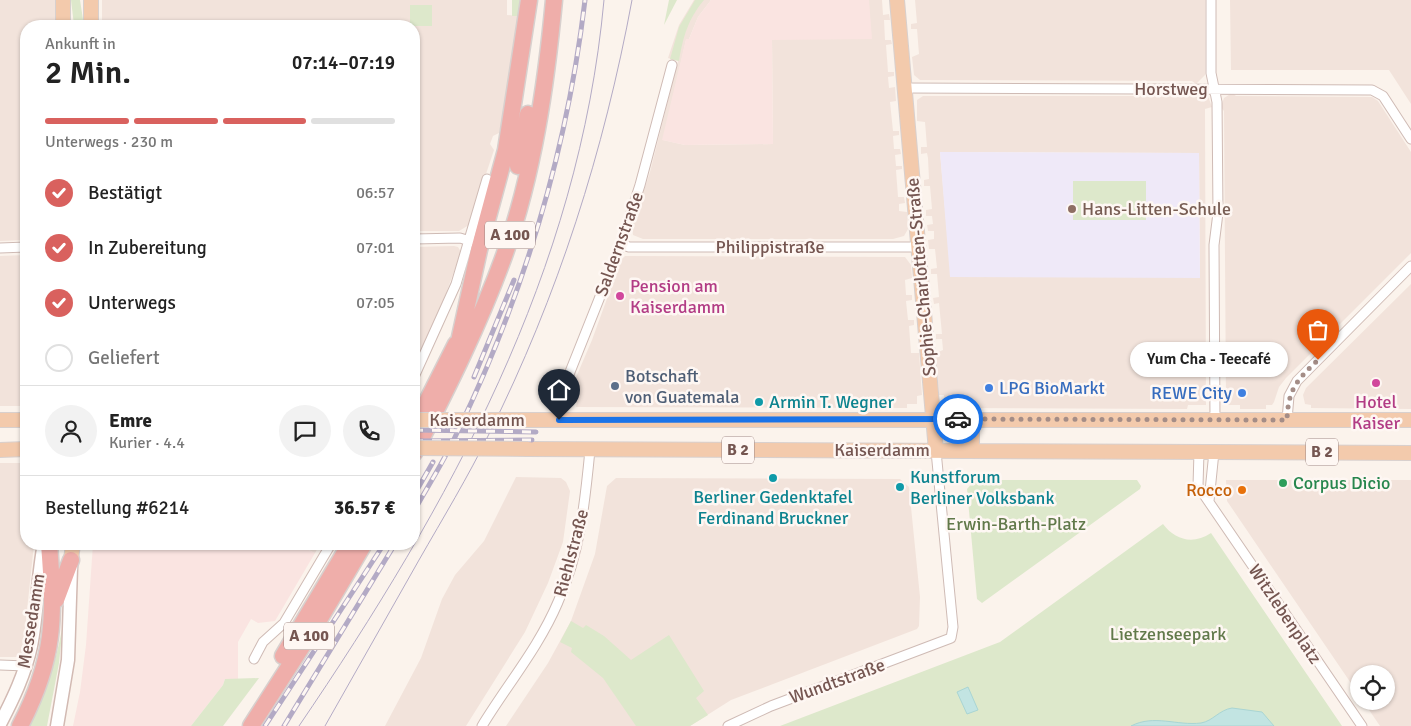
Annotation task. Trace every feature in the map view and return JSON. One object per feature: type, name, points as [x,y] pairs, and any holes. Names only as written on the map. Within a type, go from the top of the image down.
[{"type":"highway","points":[[460,337],[506,150],[529,0]]},
{"type":"highway","name":"A 100","points":[[420,415],[460,337],[490,266],[506,215],[533,85],[544,0]]},
{"type":"highway","name":"A 100","points":[[420,442],[449,386],[504,256],[522,198],[534,141],[554,0]]},
{"type":"highway","points":[[20,726],[38,688],[47,659],[54,604],[50,550]]},
{"type":"highway","name":"A 100","points":[[240,726],[346,550]]},
{"type":"highway","name":"A 100","points":[[251,726],[319,620],[360,550]]},
{"type":"highway","points":[[54,604],[71,560]]},
{"type":"main road","points":[[63,20],[64,0]]},
{"type":"main road","points":[[90,20],[91,0]]},
{"type":"main road","name":"Sophie-Charlotten-Straße","points":[[897,0],[936,450]]},
{"type":"main road","points":[[972,419],[972,451]]},
{"type":"main road","points":[[0,420],[20,420]]},
{"type":"main road","name":"Kaiserdamm","points":[[420,420],[1411,420]]},
{"type":"main road","name":"Kaiserdamm","points":[[420,448],[1411,453]]},
{"type":"main road","points":[[0,450],[20,449]]},
{"type":"main road","name":"Messedamm","points":[[0,724],[12,701],[26,666],[34,625],[39,569],[43,550]]},
{"type":"main road","name":"Messedamm","points":[[56,726],[68,660],[72,550]]},
{"type":"street","points":[[1211,0],[1212,73],[1217,102],[1218,213],[1214,237],[1216,420]]},
{"type":"street","name":"Saldernstraße","points":[[559,420],[560,396],[621,244],[640,185],[672,65]]},
{"type":"street","name":"Horstweg","points":[[906,88],[1372,90],[1383,96],[1411,139]]},
{"type":"street","points":[[420,364],[443,316],[470,240],[488,179]]},
{"type":"street","points":[[420,239],[460,238],[470,240]]},
{"type":"street","name":"Philippistraße","points":[[621,244],[629,247],[918,247]]},
{"type":"street","points":[[0,248],[20,247]]},
{"type":"street","points":[[1287,420],[1289,396],[1297,381],[1411,266]]},
{"type":"street","name":"Riehlstraße","points":[[482,726],[548,624],[566,584],[585,507],[590,450]]},
{"type":"street","name":"Sophie-Charlotten-Straße","points":[[936,450],[953,627],[951,638],[947,641]]},
{"type":"street","name":"Witzlebenplatz","points":[[1199,452],[1198,486],[1362,726]]},
{"type":"street","points":[[1209,501],[1214,452]]},
{"type":"street","points":[[254,659],[263,642],[284,623],[327,550]]},
{"type":"street","name":"Wundtstraße","points":[[728,726],[771,706],[947,641]]},
{"type":"street","points":[[0,665],[26,666]]},
{"type":"shaded area","points":[[0,0],[56,0],[55,20],[20,20],[20,240],[0,241]]},
{"type":"shaded area","points":[[102,0],[507,0],[507,15],[520,16],[507,100],[499,133],[493,136],[490,144],[494,150],[469,225],[459,231],[420,231],[420,20],[102,20]]},
{"type":"shaded area","points":[[694,0],[711,0],[698,17],[689,39],[686,40],[663,140],[685,145],[773,144],[772,39],[822,39],[822,0],[882,0],[883,15],[889,14],[890,20],[884,20],[885,40],[891,40],[892,44],[886,45],[888,72],[894,72],[894,76],[888,77],[889,88],[895,87],[896,101],[890,102],[893,131],[899,131],[899,135],[893,136],[894,149],[900,149],[901,154],[895,155],[896,166],[902,166],[902,169],[896,170],[898,197],[904,197],[905,203],[899,204],[899,211],[907,212],[908,229],[904,236],[893,239],[643,239],[633,235],[632,227],[650,172],[678,61],[668,58],[679,25]]},
{"type":"shaded area","points":[[711,0],[869,0],[872,39],[772,40],[773,144],[685,145],[662,140],[686,39],[689,39],[698,17]]},
{"type":"shaded area","points":[[915,0],[1205,0],[1205,75],[1196,84],[1192,81],[920,80],[914,75],[912,57],[919,54],[917,29],[911,29],[911,24],[917,23]]},
{"type":"shaded area","points":[[1230,0],[1411,0],[1411,104],[1389,70],[1231,70]]},
{"type":"shaded area","points":[[1193,93],[1203,93],[1208,96],[1212,107],[1205,109],[1206,405],[1188,405],[1187,409],[955,408],[955,404],[945,404],[944,395],[939,395],[936,353],[943,350],[942,339],[936,339],[936,334],[942,334],[939,303],[934,304],[933,298],[939,297],[937,274],[931,274],[931,269],[937,268],[935,249],[929,249],[928,240],[934,239],[934,231],[928,231],[927,225],[933,224],[932,216],[926,216],[926,210],[932,209],[930,186],[924,186],[924,180],[929,179],[928,158],[927,153],[921,154],[921,147],[927,147],[925,122],[917,121],[917,100],[923,96],[1192,96]],"holes":[[[940,152],[1199,153],[1200,277],[951,277]]]},
{"type":"shaded area","points":[[1232,93],[1236,96],[1372,97],[1378,101],[1411,152],[1411,253],[1286,378],[1279,387],[1274,402],[1272,405],[1266,405],[1266,409],[1240,409],[1240,405],[1228,405],[1226,402],[1224,111],[1221,107],[1224,98]]},
{"type":"shaded area","name":"Hans-Litten-Schule","points":[[940,152],[1199,153],[1200,278],[950,277]]},
{"type":"shaded area","points":[[454,246],[458,247],[461,252],[440,310],[420,352],[420,247]]},
{"type":"shaded area","points":[[20,255],[20,406],[0,406],[0,256]]},
{"type":"shaded area","points":[[625,256],[905,257],[911,265],[912,278],[905,280],[906,295],[912,295],[912,300],[906,301],[908,320],[914,320],[914,325],[909,326],[911,353],[919,353],[922,395],[917,396],[917,404],[907,404],[907,408],[576,407],[577,403],[568,400],[568,396],[592,340],[621,260]]},
{"type":"shaded area","points":[[1411,284],[1411,409],[1311,408],[1311,405],[1305,404],[1303,395],[1306,388]]},
{"type":"shaded area","points":[[0,463],[20,463],[20,550],[33,550],[21,654],[16,657],[0,657]]},
{"type":"shaded area","points":[[516,477],[561,478],[566,482],[570,491],[563,542],[548,583],[525,632],[466,726],[385,726],[421,658],[442,599],[455,575],[484,541]]},
{"type":"shaded area","points":[[616,478],[900,479],[909,487],[920,597],[919,626],[917,629],[731,700],[690,726],[506,726],[548,663],[571,621],[595,554],[607,486]]},
{"type":"shaded area","points":[[1226,480],[1411,480],[1411,726],[1380,726],[1369,710],[1395,710],[1395,665],[1350,665],[1350,682],[1227,501]]},
{"type":"shaded area","points":[[93,550],[309,550],[315,553],[275,621],[258,623],[251,619],[238,642],[238,679],[225,679],[223,685],[191,726],[73,726],[80,692],[86,645]]},
{"type":"green space","points":[[71,0],[80,0],[83,20],[73,20]]},
{"type":"green space","points":[[512,0],[521,0],[520,16],[512,16]]},
{"type":"green space","points":[[669,0],[677,0],[664,25]]},
{"type":"green space","points":[[695,0],[704,0],[694,14],[687,29],[679,61],[670,59],[679,27]]},
{"type":"green space","points":[[410,5],[432,5],[432,26],[420,26],[420,20],[410,20]]},
{"type":"green space","points":[[1073,181],[1146,181],[1146,220],[1073,220]]},
{"type":"green space","name":"Erwin-Barth-Platz","points":[[975,480],[1137,480],[1141,486],[1140,489],[982,603],[977,599],[967,489]]},
{"type":"green space","name":"Lietzenseepark","points":[[1163,524],[1173,534],[1185,539],[1198,539],[1211,533],[1342,726],[780,726],[1000,642]]},
{"type":"green space","points":[[571,621],[583,628],[586,625],[604,636],[631,660],[669,635],[704,691],[696,698],[708,715],[690,726],[636,726],[603,678],[571,652],[572,648],[560,642]]},
{"type":"green space","points":[[63,624],[59,663],[47,726],[29,726],[50,676]]},
{"type":"green space","points":[[259,678],[223,726],[191,726],[223,685],[225,679]]},
{"type":"water","points":[[968,687],[978,710],[967,714],[957,692]]},
{"type":"water","points":[[1232,708],[1262,712],[1274,726],[1131,726],[1148,721],[1201,723]]},
{"type":"tram line","points":[[420,533],[455,470],[499,382],[536,291],[567,197],[590,100],[604,0]]},
{"type":"tram line","points":[[325,726],[473,466],[514,382],[537,329],[576,222],[593,167],[608,112],[632,0]]},
{"type":"tram line","points":[[299,726],[411,550]]},
{"type":"railway","points":[[420,501],[451,445],[480,383],[522,277],[539,223],[567,113],[585,0]]},
{"type":"railway","points":[[474,377],[514,280]]},
{"type":"railway","points":[[420,430],[536,432]]},
{"type":"railway","points":[[420,441],[532,440]]},
{"type":"railway","points":[[420,485],[433,462]]},
{"type":"railway","points":[[265,726],[380,550]]},
{"type":"railway","points":[[284,726],[391,550]]},
{"type":"way so far","points":[[958,419],[1287,420],[1289,396],[1297,381],[1318,360]]},
{"type":"place","name":"Hans-Litten-Schule","points":[[1072,209]]},
{"type":"place","name":"Pension am Kaiserdamm","points":[[620,296]]},
{"type":"place","name":"Yum Cha - Teecafé","points":[[1318,360]]},
{"type":"place","name":"Hotel Kaiser","points":[[1376,383]]},
{"type":"place","name":"Botschaft von Guatemala","points":[[615,386]]},
{"type":"place","name":"LPG BioMarkt","points":[[989,388]]},
{"type":"place","name":"REWE City","points":[[1242,393]]},
{"type":"place","name":"Armin T. Wegner","points":[[759,402]]},
{"type":"place","name":"Berliner Gedenktafel Ferdinand Bruckner","points":[[773,478]]},
{"type":"place","name":"Corpus Dicio","points":[[1283,483]]},
{"type":"place","name":"Kunstforum Berliner Volksbank","points":[[900,487]]},
{"type":"place","name":"Rocco","points":[[1242,490]]},
{"type":"route","points":[[559,420],[958,419]]}]
